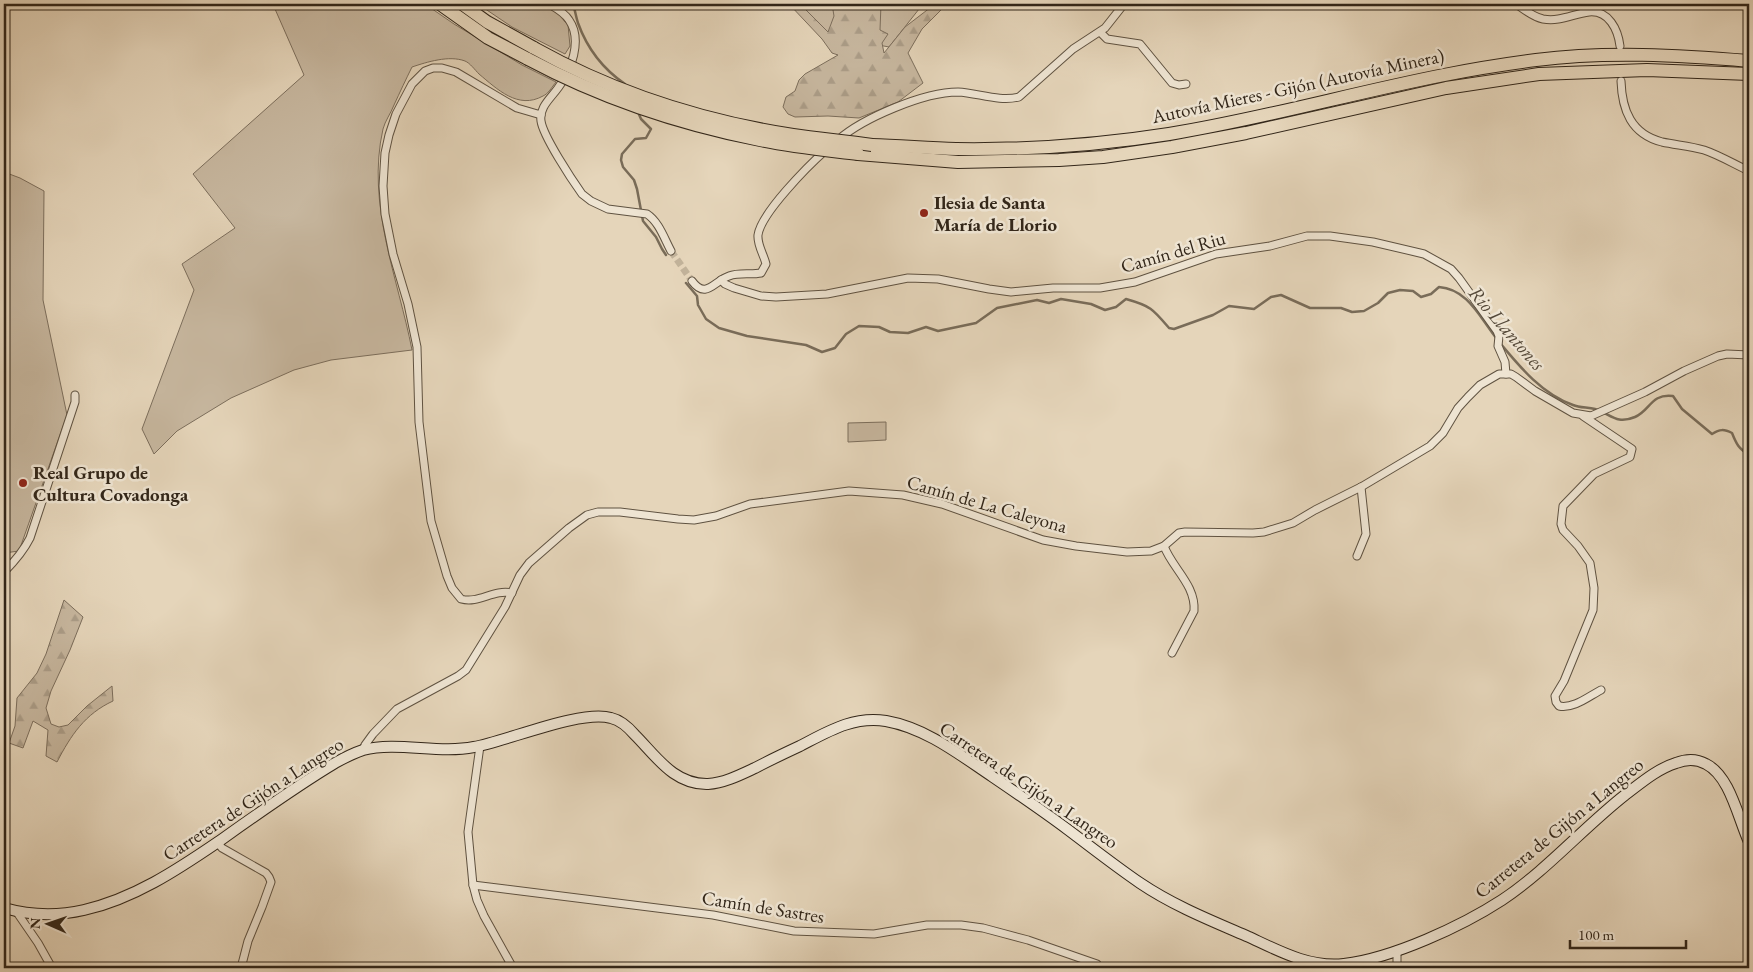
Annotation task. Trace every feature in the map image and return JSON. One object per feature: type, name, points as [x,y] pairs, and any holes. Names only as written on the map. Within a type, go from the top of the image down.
[{"type":"highway","points":[[440,4],[488,38],[531,54]]},
{"type":"highway","name":"Autovía Mieres - Gijón (Autovía Minera)","points":[[462,4],[557,74],[599,93],[690,124],[761,140],[858,154],[958,162],[1059,160],[1103,157],[1172,148],[1246,134],[1446,88],[1539,74],[1647,70],[1749,74]]},
{"type":"highway","name":"Autovía Mieres - Gijón (Autovía Minera)","points":[[531,54],[609,84],[691,112],[792,134],[872,145],[957,149],[1058,147],[1170,134],[1242,121],[1444,75],[1538,60],[1647,55],[1749,61]]},
{"type":"street","points":[[548,4],[561,10],[570,20],[574,32],[574,47],[568,71],[542,109],[540,120],[545,132],[582,194],[591,201],[608,209],[641,213],[652,217],[671,250]]},
{"type":"street","points":[[692,281],[697,288],[703,290],[734,275],[761,272],[765,269],[765,259],[758,239],[758,233],[763,221],[786,191],[822,154],[846,133],[863,122],[922,99],[949,93],[979,94],[1008,99],[1019,97],[1067,53],[1105,28],[1124,4]]},
{"type":"street","points":[[1516,4],[1533,16],[1544,19],[1566,19],[1590,12],[1601,14],[1610,20],[1616,28],[1620,46]]},
{"type":"street","points":[[1100,32],[1107,38],[1140,44],[1172,83],[1178,85],[1186,84]]},
{"type":"street","points":[[512,593],[496,592],[467,601],[456,596],[431,521],[419,422],[417,347],[408,304],[393,254],[385,214],[383,186],[385,153],[388,135],[396,114],[408,92],[415,80],[425,71],[433,68],[442,68],[456,72],[517,108],[541,115]]},
{"type":"street","points":[[1621,81],[1622,99],[1626,114],[1637,128],[1648,136],[1661,141],[1705,150],[1749,171]]},
{"type":"street","name":"Camín del Riu","points":[[721,280],[734,288],[761,296],[776,297],[827,294],[918,278],[958,282],[989,290],[1011,292],[1053,288],[1100,288],[1135,282],[1216,254],[1270,246],[1307,236],[1330,236],[1373,242],[1424,254],[1451,269],[1499,336],[1498,346],[1505,362],[1506,374]]},
{"type":"street","points":[[1583,416],[1595,414],[1645,392],[1684,371],[1718,356],[1727,354],[1749,355]]},
{"type":"street","points":[[1506,374],[1516,377],[1534,391],[1562,408],[1583,416],[1632,449],[1630,457],[1594,474],[1563,506],[1561,524],[1563,530],[1590,563],[1594,600],[1593,610],[1564,682],[1556,696],[1556,702],[1559,706],[1565,707],[1602,690]]},
{"type":"street","name":"Camín de La Caleyona","points":[[363,750],[364,745],[373,734],[397,709],[466,670],[512,593],[520,575],[529,563],[587,515],[613,511],[678,520],[694,520],[716,516],[750,504],[849,491],[903,495],[942,504],[1043,540],[1076,546],[1141,552],[1151,551],[1164,546],[1179,533],[1243,534],[1264,532],[1293,523],[1361,487],[1430,446],[1443,433],[1458,408],[1468,397],[1493,376],[1506,374]]},
{"type":"street","points":[[4,572],[16,561],[30,538],[75,402],[75,394]]},
{"type":"street","points":[[1357,556],[1366,534],[1361,487]]},
{"type":"street","points":[[1164,546],[1171,562],[1185,578],[1194,604],[1194,611],[1172,653]]},
{"type":"street","name":"Carretera de Gijón a Langreo","points":[[4,908],[35,914],[68,913],[110,903],[177,870],[340,760],[363,750],[408,748],[451,750],[480,746],[594,716],[613,718],[628,728],[667,770],[682,779],[701,784],[716,783],[738,776],[836,727],[861,721],[886,721],[906,727],[941,742],[1054,819],[1146,887],[1184,908],[1292,957],[1312,962],[1339,965],[1365,960],[1397,950],[1475,916],[1507,897],[1605,810],[1644,780],[1661,769],[1678,762],[1688,760],[1699,761],[1710,766],[1719,775],[1726,786],[1749,842]]},
{"type":"street","points":[[480,746],[468,832],[473,885],[476,900],[513,968]]},
{"type":"street","points":[[217,842],[222,848],[266,873],[270,882],[248,941],[241,968]]},
{"type":"street","name":"Camín de Sastres","points":[[473,885],[713,915],[794,932],[874,934],[927,925],[961,925],[983,928],[1028,940],[1097,964],[1100,968]]},
{"type":"street","points":[[16,911],[42,948],[52,968]]},
{"type":"street","points":[[1397,950],[1398,968]]},
{"type":"green space","points":[[288,4],[425,4],[522,65],[556,82],[545,95],[534,100],[525,101],[508,96],[479,74],[471,65],[459,59],[431,61],[412,67],[383,129],[378,185],[386,241],[412,350],[331,360],[294,370],[231,398],[177,431],[154,454],[142,429],[194,290],[182,264],[235,228],[193,174],[304,75],[275,9]]},
{"type":"green space","points":[[478,4],[543,4],[554,9],[568,25],[570,46],[565,54],[512,27]]},
{"type":"green space","points":[[789,4],[800,4],[828,32],[834,16],[832,4],[881,4],[880,30],[888,34],[882,43],[884,53],[905,27],[935,4],[947,4],[922,29],[908,53],[923,83],[898,102],[859,118],[828,116],[795,117],[788,114],[783,107],[786,97],[795,91],[799,80],[805,74],[838,55],[832,53],[822,39]]},
{"type":"green space","points":[[798,4],[923,4],[889,47],[826,35]]},
{"type":"green space","name":"Real Grupo de Cultura Covadonga","points":[[4,172],[44,191],[43,300],[67,415],[19,551],[4,553]]},
{"type":"green space","points":[[886,422],[886,440],[848,442],[848,423]]},
{"type":"green space","points":[[64,600],[83,617],[51,691],[46,708],[51,724],[59,727],[68,725],[87,706],[112,686],[113,701],[94,712],[80,726],[73,734],[57,762],[46,756],[48,730],[33,721],[23,748],[9,743],[15,726],[17,698],[37,673],[46,654]]},
{"type":"waterway","name":"Rio Llantones","points":[[573,4],[578,23],[591,49],[603,65],[625,84]]},
{"type":"waterway","name":"Rio Llantones","points":[[638,112],[641,119],[651,129],[646,138],[635,139],[622,154],[621,160],[623,167],[634,180],[643,221],[656,237],[666,255]]},
{"type":"waterway","name":"Rio Llantones","points":[[686,283],[697,296],[698,305],[706,319],[719,328],[747,336],[806,345],[822,352],[835,348],[846,334],[859,326],[879,327],[890,332],[908,333],[926,327],[938,331],[976,323],[997,308],[1037,300],[1049,303],[1061,299],[1091,304],[1105,310],[1116,307],[1126,299],[1151,309],[1169,328],[1174,329],[1213,315],[1229,306],[1254,309],[1271,297],[1281,295],[1310,308],[1341,308],[1352,312],[1364,311],[1378,303],[1388,293],[1400,290],[1413,291],[1421,297],[1431,294],[1439,287],[1449,289],[1466,299],[1497,339]]},
{"type":"waterway","name":"Rio Llantones","points":[[1500,343],[1532,379],[1562,400],[1576,406],[1595,409],[1623,420],[1640,414],[1660,397],[1673,396],[1682,409],[1712,434],[1722,430],[1732,433],[1738,446],[1749,454]]},
{"type":"tunnel","points":[[671,251],[692,281]]},
{"type":"place","name":"Ilesia de Santa María de Llorio","points":[[924,213]]},
{"type":"place","name":"Real Grupo de Cultura Covadonga","points":[[23,483]]}]
